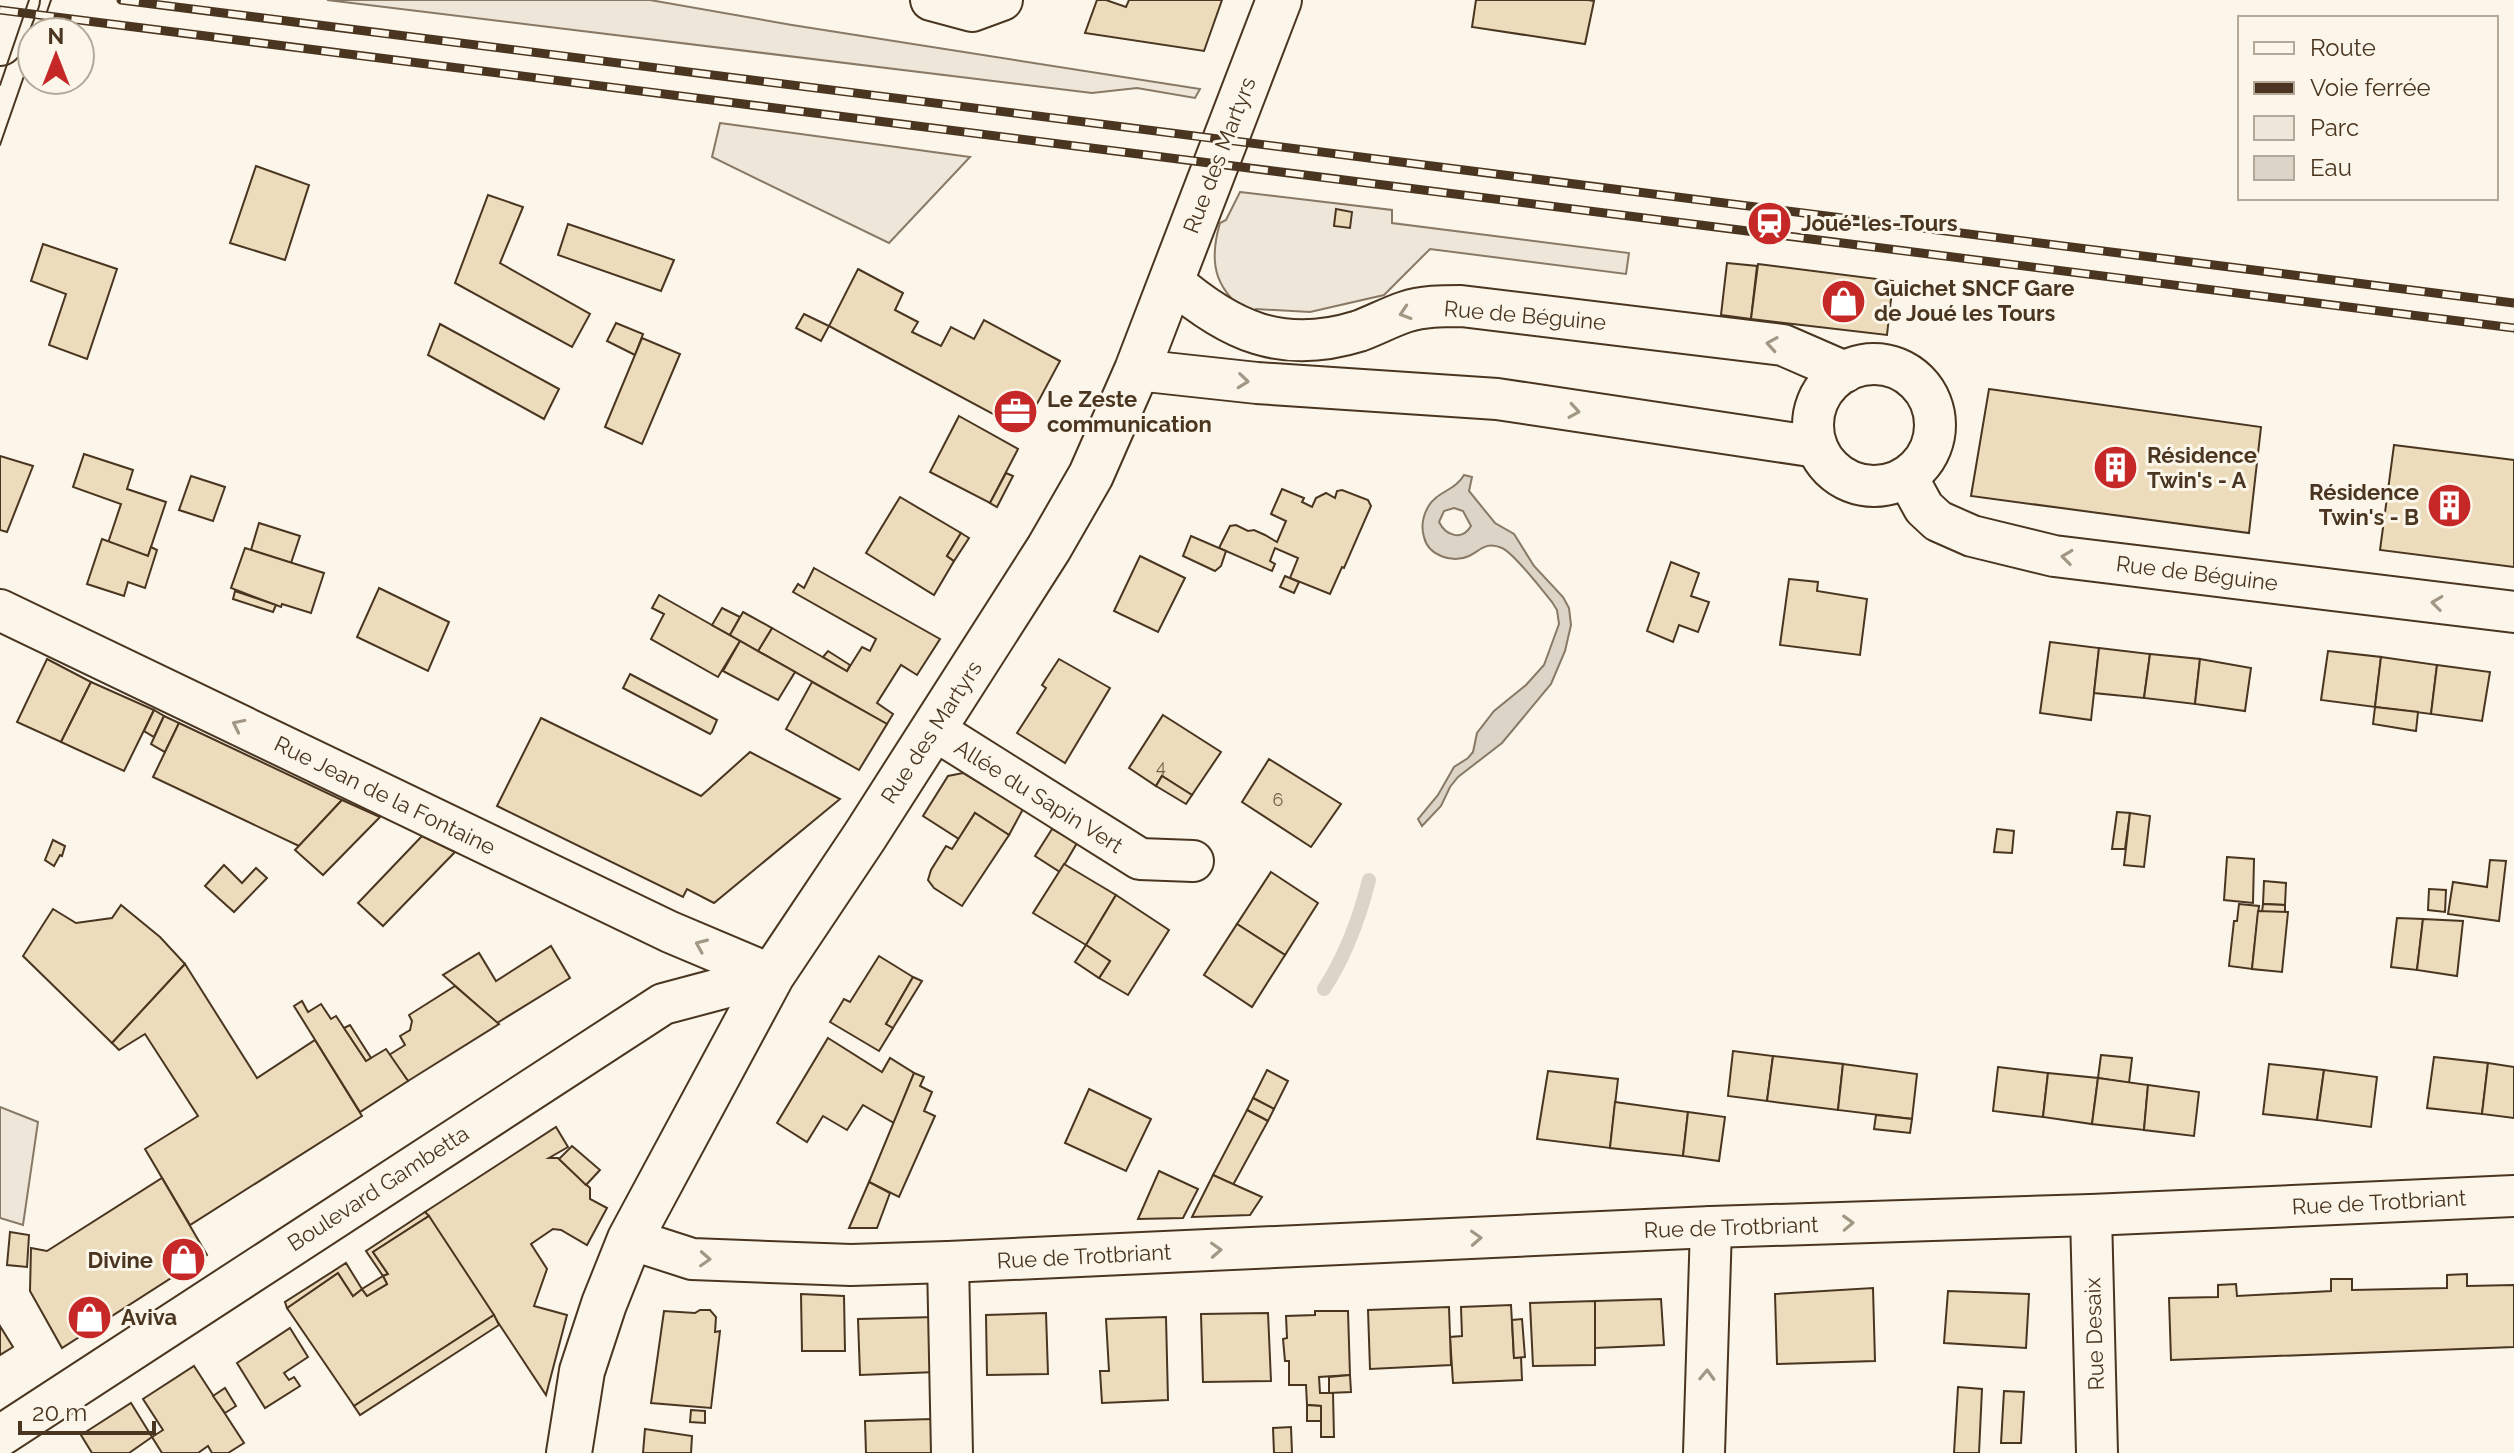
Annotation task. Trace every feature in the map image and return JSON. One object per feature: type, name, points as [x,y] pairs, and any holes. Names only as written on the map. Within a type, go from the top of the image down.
[{"type":"main road","points":[[0,43],[17,0]]},
{"type":"main road","name":"Rue des Martyrs","points":[[569,1453],[582,1371],[630,1239],[772,975],[1049,548],[1091,475],[1137,370],[1279,0]]},
{"type":"street","points":[[931,0],[972,11],[1002,0]]},
{"type":"street","name":"Rue de Béguine","points":[[1172,281],[1198,304],[1227,322],[1262,336],[1303,341],[1334,337],[1407,311],[1461,306],[1783,345],[1845,372]]},
{"type":"street","points":[[1864,365],[1886,365],[1905,373],[1921,386],[1927,396],[1935,424],[1932,444],[1922,463],[1907,477],[1891,484],[1872,486],[1855,483],[1839,475],[1826,463],[1817,447],[1813,430],[1814,413],[1820,396],[1831,382],[1845,372],[1864,365]]},
{"type":"street","points":[[1137,370],[1271,384],[1497,399],[1817,447]]},
{"type":"street","name":"Rue de Béguine","points":[[1907,477],[1924,508],[1938,521],[1972,536],[2054,556],[2514,612]]},
{"type":"street","name":"Rue Jean de la Fontaine","points":[[0,610],[656,925],[772,975]]},
{"type":"street","name":"Allée du Sapin Vert","points":[[933,729],[1140,859],[1193,861]]},
{"type":"street","name":"Boulevard Gambetta","points":[[0,1436],[663,1004],[772,975]]},
{"type":"street","name":"Rue de Trotbriant","points":[[630,1239],[692,1259],[851,1265],[2514,1196]]},
{"type":"street","name":"Rue Desaix","points":[[2091,1215],[2097,1453]]},
{"type":"street","points":[[1704,1453],[1711,1227]]},
{"type":"street","points":[[948,1262],[952,1453]]},
{"type":"green space","points":[[327,0],[650,0],[1200,89],[1195,98],[1137,88],[1092,93]]},
{"type":"green space","points":[[720,123],[970,157],[889,243],[712,157]]},
{"type":"green space","points":[[1240,192],[1392,210],[1392,223],[1629,253],[1626,274],[1430,249],[1384,295],[1310,312],[1256,309],[1253,318],[1223,288],[1215,265],[1220,223],[1226,220]]},
{"type":"green space","points":[[0,1107],[38,1122],[23,1225],[0,1218]]},
{"type":"water","points":[[1464,475],[1472,477],[1469,491],[1495,523],[1514,534],[1534,566],[1563,597],[1569,608],[1571,625],[1565,651],[1551,684],[1502,743],[1458,777],[1441,806],[1422,826],[1418,819],[1438,795],[1454,767],[1473,752],[1477,733],[1494,711],[1526,685],[1544,665],[1559,624],[1552,602],[1502,548],[1488,546],[1455,559],[1430,549],[1423,533],[1428,507]],"holes":[[[1454,508],[1463,511],[1471,526],[1467,531],[1454,535],[1442,527],[1439,522],[1444,511]]]},
{"type":"building","points":[[1097,0],[1126,7],[1129,0],[1222,0],[1204,51],[1085,33]]},
{"type":"building","points":[[1476,0],[1594,1],[1585,44],[1472,27]]},
{"type":"building","points":[[256,166],[309,185],[285,260],[230,243]]},
{"type":"building","points":[[488,195],[523,207],[500,263],[590,314],[572,347],[455,283]]},
{"type":"building","points":[[1336,209],[1352,212],[1350,228],[1334,226]]},
{"type":"building","points":[[568,224],[674,260],[661,291],[558,255]]},
{"type":"building","points":[[43,244],[117,269],[87,359],[49,345],[66,294],[31,281]]},
{"type":"building","name":"Joué-les-Tours","points":[[1727,263],[1757,266],[1751,319],[1721,315]]},
{"type":"building","name":"Joué-les-Tours","points":[[1758,264],[1893,281],[1887,335],[1751,319]]},
{"type":"building","points":[[858,269],[903,293],[895,310],[918,322],[912,332],[941,346],[951,327],[974,339],[984,320],[1060,361],[1023,430],[829,326]]},
{"type":"building","points":[[804,314],[829,326],[821,341],[796,328]]},
{"type":"building","points":[[616,323],[643,334],[635,355],[607,341]]},
{"type":"building","points":[[440,324],[559,389],[544,419],[428,355]]},
{"type":"building","points":[[642,338],[680,354],[642,444],[605,427]]},
{"type":"building","name":"Résidence Twin's - A","points":[[1989,389],[2261,427],[2249,533],[1971,496]]},
{"type":"building","points":[[959,416],[1018,449],[990,503],[930,472]]},
{"type":"building","name":"Résidence Twin's - B","points":[[2394,445],[2514,460],[2514,567],[2380,550]]},
{"type":"building","points":[[84,454],[133,470],[127,489],[166,502],[148,556],[108,543],[121,504],[73,487]]},
{"type":"building","points":[[0,456],[33,466],[7,532],[0,530]]},
{"type":"building","points":[[1006,473],[1013,476],[997,507],[990,503]]},
{"type":"building","points":[[191,476],[225,487],[213,521],[179,510]]},
{"type":"building","points":[[1282,489],[1304,498],[1302,502],[1312,507],[1316,498],[1326,493],[1335,498],[1337,491],[1342,490],[1368,500],[1371,506],[1330,594],[1290,578],[1298,558],[1275,548],[1270,561],[1275,564],[1272,571],[1219,548],[1230,526],[1236,525],[1277,542],[1286,521],[1271,514]]},
{"type":"building","points":[[900,497],[961,533],[947,556],[954,561],[934,595],[866,553]]},
{"type":"building","points":[[259,523],[300,536],[291,563],[251,550]]},
{"type":"building","points":[[961,533],[969,538],[954,561],[947,556]]},
{"type":"building","points":[[1191,536],[1226,551],[1221,566],[1215,571],[1183,556]]},
{"type":"building","points":[[102,539],[148,556],[151,547],[157,550],[145,588],[128,582],[124,596],[87,584]]},
{"type":"building","points":[[245,548],[324,573],[311,613],[282,604],[281,607],[231,588]]},
{"type":"building","points":[[1140,556],[1185,578],[1158,632],[1114,611]]},
{"type":"building","points":[[1671,562],[1699,573],[1691,596],[1709,602],[1698,632],[1679,625],[1673,642],[1647,631]]},
{"type":"building","points":[[814,568],[940,639],[917,675],[901,665],[877,703],[893,714],[887,724],[758,651],[772,628],[847,671],[862,647],[870,651],[876,639],[793,592],[798,584],[804,588]]},
{"type":"building","points":[[1285,576],[1299,582],[1294,593],[1280,587]]},
{"type":"building","points":[[1789,579],[1818,582],[1817,591],[1867,599],[1860,655],[1780,645]]},
{"type":"building","points":[[379,588],[449,622],[428,671],[357,637]]},
{"type":"building","points":[[235,591],[276,605],[273,612],[233,599]]},
{"type":"building","points":[[659,595],[740,641],[718,677],[651,639],[664,614],[652,608]]},
{"type":"building","points":[[722,608],[740,617],[730,635],[712,625]]},
{"type":"building","points":[[743,612],[772,628],[758,651],[730,635]]},
{"type":"building","points":[[740,641],[795,672],[778,700],[723,671]]},
{"type":"building","points":[[2050,642],[2099,648],[2091,720],[2040,713]]},
{"type":"building","points":[[2099,648],[2150,654],[2144,698],[2094,693]]},
{"type":"building","points":[[828,651],[850,665],[847,671],[823,657]]},
{"type":"building","points":[[2328,651],[2381,657],[2375,707],[2321,700]]},
{"type":"building","points":[[2150,654],[2200,659],[2195,704],[2144,698]]},
{"type":"building","points":[[2381,657],[2437,665],[2431,714],[2375,707]]},
{"type":"building","points":[[47,659],[91,682],[61,742],[17,722]]},
{"type":"building","points":[[1059,659],[1110,688],[1065,763],[1017,733],[1046,688],[1042,685]]},
{"type":"building","points":[[2200,659],[2251,668],[2245,711],[2195,704]]},
{"type":"building","points":[[2437,665],[2490,672],[2482,721],[2431,714]]},
{"type":"building","points":[[630,674],[717,720],[712,732],[710,734],[623,688]]},
{"type":"building","points":[[91,682],[154,710],[124,771],[61,742]]},
{"type":"building","points":[[812,682],[887,724],[859,770],[786,729]]},
{"type":"building","points":[[2375,707],[2418,712],[2416,731],[2373,724]]},
{"type":"building","points":[[154,710],[164,716],[154,737],[144,731]]},
{"type":"building","points":[[1163,715],[1221,752],[1192,795],[1162,776],[1156,786],[1129,768]]},
{"type":"building","points":[[164,716],[179,723],[165,752],[151,744]]},
{"type":"building","points":[[541,718],[701,796],[750,752],[840,799],[714,903],[687,889],[683,897],[497,806]]},
{"type":"building","points":[[179,723],[342,800],[299,846],[153,777]]},
{"type":"building","points":[[1269,759],[1341,804],[1311,847],[1242,802]]},
{"type":"building","points":[[963,773],[1023,809],[1009,835],[975,813],[959,839],[923,816],[948,776]]},
{"type":"building","points":[[1162,776],[1192,795],[1186,804],[1156,786]]},
{"type":"building","points":[[342,800],[380,817],[323,875],[295,850]]},
{"type":"building","points":[[2117,812],[2130,813],[2125,849],[2112,849]]},
{"type":"building","points":[[975,813],[1009,835],[962,906],[934,888],[928,880],[946,846],[952,849]]},
{"type":"building","points":[[2130,813],[2150,816],[2144,867],[2124,865]]},
{"type":"building","points":[[1052,829],[1077,843],[1060,872],[1035,856]]},
{"type":"building","points":[[1997,829],[2014,831],[2012,853],[1994,852]]},
{"type":"building","points":[[422,836],[455,852],[383,926],[358,903]]},
{"type":"building","points":[[53,840],[65,846],[54,866],[45,860]]},
{"type":"building","points":[[2227,857],[2254,859],[2253,903],[2224,900]]},
{"type":"building","points":[[2490,860],[2506,861],[2499,921],[2448,914],[2453,882],[2487,887]]},
{"type":"building","points":[[1064,864],[1116,895],[1086,945],[1033,913]]},
{"type":"building","points":[[224,865],[242,883],[256,868],[267,878],[234,912],[205,886]]},
{"type":"building","points":[[1271,872],[1318,903],[1285,955],[1237,924]]},
{"type":"building","points":[[2264,881],[2286,883],[2285,905],[2263,904]]},
{"type":"building","points":[[2429,889],[2446,890],[2445,912],[2428,910]]},
{"type":"building","points":[[1116,895],[1169,930],[1128,995],[1099,978],[1110,961],[1086,945]]},
{"type":"building","points":[[2239,904],[2259,906],[2252,969],[2229,966]]},
{"type":"building","points":[[2263,904],[2285,905],[2285,912],[2262,912]]},
{"type":"building","points":[[121,905],[160,937],[185,964],[112,1043],[23,956],[53,909],[76,923],[112,918]]},
{"type":"building","points":[[2258,911],[2288,912],[2282,972],[2252,969]]},
{"type":"building","points":[[2397,918],[2423,919],[2417,970],[2391,967]]},
{"type":"building","points":[[2423,919],[2463,921],[2457,976],[2417,970]]},
{"type":"building","points":[[1237,924],[1285,955],[1252,1007],[1204,975]]},
{"type":"building","points":[[1086,945],[1110,961],[1099,978],[1075,962]]},
{"type":"building","points":[[551,946],[570,978],[497,1023],[443,975],[479,953],[496,981]]},
{"type":"building","points":[[879,956],[913,977],[886,1024],[893,1028],[879,1051],[830,1022],[844,999],[850,1002]]},
{"type":"building","points":[[185,964],[257,1078],[315,1040],[362,1116],[190,1225],[145,1149],[198,1116],[145,1034],[119,1050],[112,1043]]},
{"type":"building","points":[[913,977],[922,981],[893,1028],[886,1024]]},
{"type":"building","points":[[455,986],[499,1024],[408,1081],[389,1055],[405,1045],[400,1036],[410,1030],[412,1021],[409,1015]]},
{"type":"building","points":[[302,1001],[308,1012],[321,1004],[331,1019],[336,1016],[366,1061],[386,1049],[408,1081],[360,1112],[294,1006]]},
{"type":"building","points":[[350,1025],[371,1058],[366,1061],[344,1028]]},
{"type":"building","points":[[828,1038],[882,1072],[890,1058],[914,1073],[894,1123],[863,1105],[847,1130],[823,1116],[807,1142],[777,1123]]},
{"type":"building","points":[[1733,1051],[1773,1056],[1767,1101],[1728,1096]]},
{"type":"building","points":[[2101,1055],[2132,1058],[2129,1083],[2098,1078]]},
{"type":"building","points":[[1773,1056],[1843,1064],[1838,1110],[1767,1101]]},
{"type":"building","points":[[2434,1057],[2488,1063],[2482,1114],[2427,1108]]},
{"type":"building","points":[[2488,1063],[2514,1067],[2514,1118],[2482,1114]]},
{"type":"building","points":[[1843,1064],[1917,1074],[1912,1119],[1838,1110]]},
{"type":"building","points":[[2269,1064],[2324,1070],[2317,1120],[2263,1114]]},
{"type":"building","points":[[1998,1067],[2048,1073],[2043,1117],[1993,1111]]},
{"type":"building","points":[[1267,1070],[1288,1081],[1274,1109],[1253,1098]]},
{"type":"building","points":[[2324,1070],[2377,1077],[2371,1127],[2317,1120]]},
{"type":"building","points":[[1548,1071],[1618,1079],[1610,1148],[1537,1139]]},
{"type":"building","points":[[914,1073],[924,1077],[920,1086],[932,1092],[924,1111],[935,1116],[899,1197],[869,1182]]},
{"type":"building","points":[[2048,1073],[2098,1078],[2092,1124],[2043,1117]]},
{"type":"building","points":[[2098,1078],[2148,1085],[2144,1130],[2092,1124]]},
{"type":"building","points":[[2148,1085],[2199,1092],[2194,1136],[2144,1130]]},
{"type":"building","points":[[1089,1089],[1151,1119],[1126,1171],[1065,1143]]},
{"type":"building","points":[[1253,1098],[1274,1109],[1268,1121],[1247,1110]]},
{"type":"building","points":[[1615,1102],[1688,1112],[1683,1156],[1610,1148]]},
{"type":"building","points":[[1247,1110],[1268,1121],[1233,1185],[1213,1175]]},
{"type":"building","points":[[1688,1112],[1725,1117],[1719,1161],[1683,1156]]},
{"type":"building","points":[[1876,1115],[1912,1119],[1910,1133],[1874,1129]]},
{"type":"building","points":[[556,1127],[568,1147],[549,1158],[558,1158],[590,1188],[590,1199],[607,1208],[587,1245],[561,1230],[553,1229],[531,1244],[547,1269],[534,1306],[567,1315],[546,1395],[425,1212]]},
{"type":"building","points":[[572,1146],[600,1170],[586,1185],[559,1159]]},
{"type":"building","points":[[1159,1171],[1198,1189],[1183,1218],[1138,1219]]},
{"type":"building","points":[[1213,1175],[1262,1197],[1250,1215],[1192,1217]]},
{"type":"building","points":[[162,1178],[207,1255],[62,1348],[30,1291],[31,1248],[47,1251]]},
{"type":"building","points":[[869,1182],[890,1193],[877,1228],[849,1228]]},
{"type":"building","points":[[425,1212],[429,1216],[373,1252],[388,1274],[383,1276],[366,1251]]},
{"type":"building","points":[[429,1216],[494,1315],[354,1406],[287,1308],[338,1273],[353,1296],[362,1289],[367,1296],[387,1284],[383,1276],[388,1274],[373,1252]]},
{"type":"building","points":[[10,1232],[29,1235],[27,1267],[7,1265]]},
{"type":"building","points":[[346,1263],[362,1289],[353,1296],[338,1273],[287,1308],[285,1302]]},
{"type":"building","points":[[2467,1274],[2467,1286],[2514,1285],[2514,1347],[2171,1360],[2169,1298],[2218,1297],[2218,1285],[2236,1284],[2237,1296],[2331,1291],[2331,1279],[2352,1279],[2352,1290],[2447,1288],[2447,1275]]},
{"type":"building","points":[[383,1276],[387,1284],[367,1296],[362,1289]]},
{"type":"building","points":[[1873,1288],[1875,1361],[1777,1364],[1775,1294]]},
{"type":"building","points":[[1948,1291],[2029,1294],[2026,1348],[1944,1343]]},
{"type":"building","points":[[801,1294],[844,1296],[845,1351],[802,1351]]},
{"type":"building","points":[[1661,1299],[1664,1345],[1595,1348],[1595,1301]]},
{"type":"building","points":[[1595,1301],[1595,1365],[1533,1366],[1530,1303]]},
{"type":"building","points":[[1511,1305],[1514,1358],[1521,1357],[1522,1380],[1453,1383],[1450,1337],[1462,1336],[1461,1307]]},
{"type":"building","points":[[1449,1307],[1451,1365],[1370,1369],[1368,1310]]},
{"type":"building","points":[[710,1310],[716,1317],[715,1332],[720,1331],[711,1408],[651,1403],[664,1311],[695,1313]]},
{"type":"building","points":[[1315,1311],[1348,1311],[1350,1375],[1319,1377],[1320,1393],[1333,1393],[1334,1437],[1321,1437],[1321,1406],[1307,1405],[1306,1385],[1289,1385],[1289,1361],[1285,1361],[1283,1339],[1287,1338],[1286,1316],[1315,1315]]},
{"type":"building","points":[[1046,1313],[1048,1374],[987,1375],[986,1315]]},
{"type":"building","points":[[1268,1313],[1271,1381],[1203,1382],[1201,1314]]},
{"type":"building","points":[[494,1315],[499,1325],[360,1415],[354,1406]]},
{"type":"building","points":[[935,1317],[936,1372],[860,1375],[858,1319]]},
{"type":"building","points":[[1166,1317],[1168,1400],[1102,1403],[1100,1371],[1109,1371],[1106,1319]]},
{"type":"building","points":[[1522,1319],[1525,1357],[1514,1358],[1512,1320]]},
{"type":"building","points":[[0,1326],[13,1347],[0,1355]]},
{"type":"building","points":[[290,1328],[308,1357],[284,1373],[289,1380],[294,1377],[300,1386],[265,1408],[237,1363]]},
{"type":"building","points":[[194,1366],[244,1443],[228,1453],[212,1453],[208,1446],[198,1453],[162,1453],[152,1437],[163,1430],[143,1399]]},
{"type":"building","points":[[1350,1375],[1351,1392],[1329,1393],[1329,1377]]},
{"type":"building","points":[[1958,1387],[1982,1389],[1979,1453],[1954,1453]]},
{"type":"building","points":[[225,1388],[236,1406],[225,1413],[213,1396]]},
{"type":"building","points":[[2004,1391],[2024,1392],[2021,1443],[2001,1443]]},
{"type":"building","points":[[131,1403],[152,1437],[129,1453],[92,1453],[81,1435]]},
{"type":"building","points":[[1307,1405],[1321,1406],[1321,1421],[1307,1421]]},
{"type":"building","points":[[691,1410],[705,1411],[705,1423],[690,1422]]},
{"type":"building","points":[[932,1419],[934,1453],[866,1453],[865,1421]]},
{"type":"building","points":[[1291,1427],[1292,1453],[1274,1453],[1273,1428]]},
{"type":"building","points":[[645,1429],[692,1436],[691,1453],[643,1453]]},
{"type":"waterway","points":[[1324,989],[1351,937],[1369,880]]},
{"type":"tram line","points":[[0,85],[29,0]]},
{"type":"tram line","points":[[46,16],[51,0]]},
{"type":"tram line","points":[[0,145],[17,96]]},
{"type":"railway","points":[[121,0],[2514,303]]},
{"type":"railway","points":[[0,10],[2514,328]]},
{"type":"place","name":"Joué-les-Tours","points":[[1770,223]]},
{"type":"place","name":"Guichet SNCF Gare de Joué les Tours","points":[[1843,301]]},
{"type":"place","name":"Le Zeste communication","points":[[1016,412]]},
{"type":"place","name":"Résidence Twin's - A","points":[[2116,468]]},
{"type":"place","name":"Résidence Twin's - B","points":[[2450,505]]},
{"type":"place","name":"Divine","points":[[184,1260]]},
{"type":"place","name":"Aviva","points":[[90,1317]]}]
